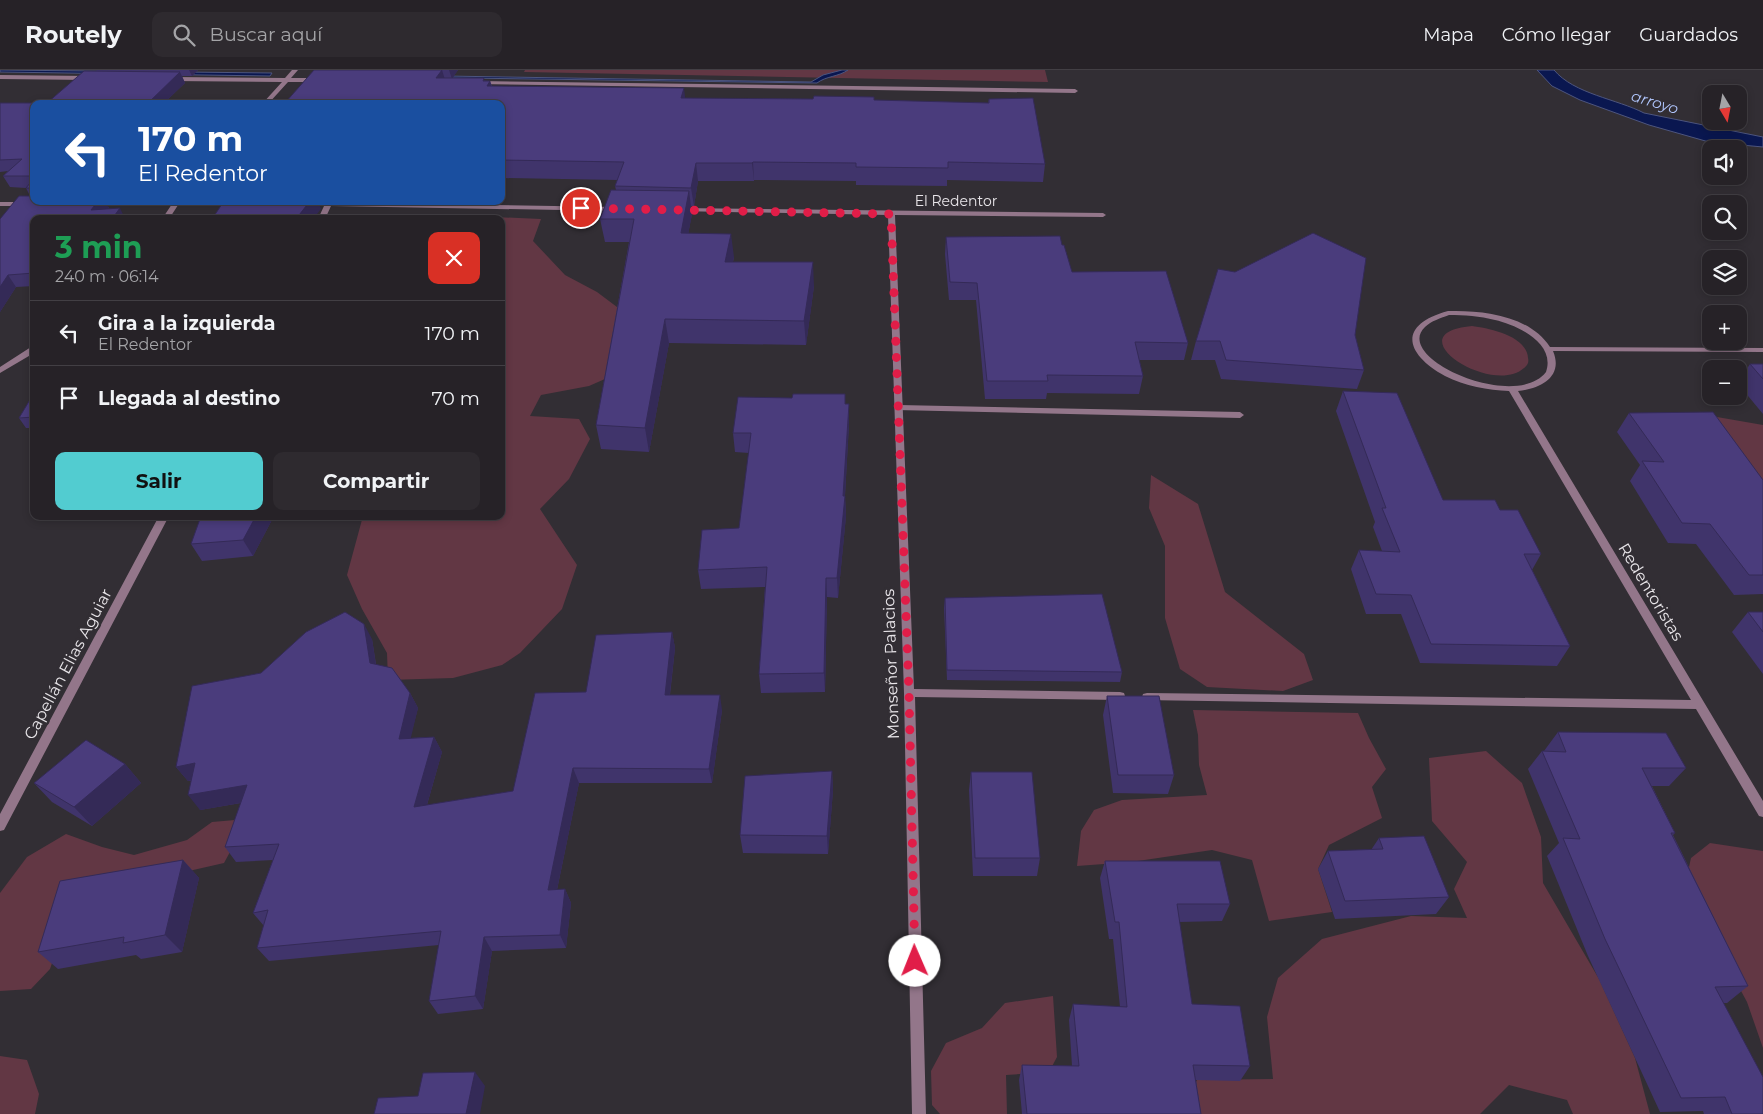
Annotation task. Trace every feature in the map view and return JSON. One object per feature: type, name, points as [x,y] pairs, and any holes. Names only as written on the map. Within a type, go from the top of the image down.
[{"type":"street","points":[[268,100],[295,70]]},
{"type":"street","points":[[0,77],[99,78]]},
{"type":"street","points":[[168,79],[326,80]]},
{"type":"street","points":[[466,82],[1075,91]]},
{"type":"street","points":[[0,204],[30,204]]},
{"type":"street","points":[[388,205],[624,209]]},
{"type":"street","name":"El Redentor","points":[[674,210],[891,214],[1102,214]]},
{"type":"street","name":"Monseñor Palacios","points":[[891,214],[909,693],[919,1114]]},
{"type":"street","points":[[1448,313],[1486,315],[1506,320],[1524,328],[1538,338],[1548,349],[1554,360],[1552,371],[1544,380],[1530,386],[1512,388],[1470,383],[1450,375],[1434,365],[1422,354],[1416,343],[1416,332],[1422,324],[1433,317],[1448,313]]},
{"type":"street","points":[[1548,349],[1763,350]]},
{"type":"street","points":[[0,371],[30,352]]},
{"type":"street","name":"Redentoristas","points":[[1512,388],[1763,812]]},
{"type":"street","points":[[898,408],[1240,415]]},
{"type":"street","name":"Capellán Elias Aguiar","points":[[0,826],[162,520]]},
{"type":"street","points":[[909,693],[1701,705]]},
{"type":"shaded area","points":[[0,70],[272,73],[270,76],[0,72]]},
{"type":"shaded area","points":[[525,70],[1045,70],[1048,82],[524,72]]},
{"type":"shaded area","points":[[848,70],[817,83],[321,76],[323,74],[811,82],[823,75]]},
{"type":"shaded area","points":[[1537,70],[1554,70],[1573,85],[1644,113],[1702,125],[1702,130],[1728,130],[1763,137],[1763,147],[1747,146],[1747,140],[1702,140],[1649,125],[1580,100],[1552,86]]},
{"type":"shaded area","points":[[505,217],[541,219],[533,241],[565,275],[597,292],[625,313],[614,375],[589,386],[541,395],[530,416],[579,419],[590,439],[569,479],[540,509],[577,565],[562,609],[520,653],[502,665],[453,678],[388,680],[387,653],[362,609],[347,575],[362,520],[505,520]]},
{"type":"shaded area","points":[[1472,326],[1497,331],[1514,339],[1526,350],[1527,365],[1509,375],[1491,375],[1473,369],[1456,360],[1445,350],[1442,340],[1450,331]]},
{"type":"shaded area","points":[[1717,417],[1763,425],[1763,488],[1703,425]]},
{"type":"shaded area","points":[[1151,475],[1198,504],[1225,592],[1304,654],[1313,680],[1283,691],[1207,687],[1180,669],[1165,618],[1165,546],[1149,508]]},
{"type":"shaded area","points":[[1193,710],[1358,713],[1386,769],[1372,787],[1382,818],[1329,845],[1318,869],[1332,912],[1269,921],[1252,860],[1212,850],[1131,862],[1077,866],[1081,831],[1094,810],[1122,800],[1207,795],[1199,765],[1198,735]]},
{"type":"shaded area","points":[[1486,751],[1522,783],[1541,837],[1543,883],[1599,979],[1635,1058],[1650,1114],[1573,1114],[1567,1100],[1509,1085],[1480,1114],[1183,1114],[1181,1112],[1197,1080],[1273,1079],[1267,1017],[1278,978],[1322,939],[1411,916],[1467,918],[1454,889],[1467,862],[1432,821],[1429,758]]},
{"type":"shaded area","points":[[235,820],[237,839],[224,863],[180,873],[67,918],[50,969],[31,989],[0,991],[0,893],[27,857],[66,834],[102,847],[134,855],[187,840],[212,822]]},
{"type":"shaded area","points":[[1710,843],[1763,851],[1763,1048],[1747,1002],[1719,950],[1683,894],[1691,858]]},
{"type":"shaded area","points":[[1053,996],[1057,1057],[1049,1072],[1006,1075],[1007,1114],[940,1114],[932,1105],[931,1071],[946,1043],[982,1028],[1005,1003]]},
{"type":"shaded area","points":[[0,1056],[27,1060],[39,1094],[35,1114],[0,1114]]},
{"type":"building","points":[[314,70],[442,70],[436,78],[484,78],[483,81],[490,81],[487,86],[684,88],[681,98],[813,99],[814,96],[874,97],[874,100],[989,103],[989,99],[1033,98],[1045,164],[948,162],[948,168],[856,167],[856,163],[696,163],[691,188],[615,186],[624,162],[505,160],[505,100],[288,100]]},
{"type":"building","points":[[84,71],[180,72],[151,100],[50,100]]},
{"type":"building","points":[[0,103],[30,103],[30,176],[3,176],[22,159],[0,160]]},
{"type":"building","points":[[611,190],[689,191],[681,233],[731,234],[725,262],[813,262],[804,321],[665,319],[645,428],[596,425],[634,219],[600,219]]},
{"type":"building","points":[[19,196],[30,196],[30,205],[95,205],[91,210],[120,208],[115,215],[30,215],[30,273],[8,275],[0,287],[0,219]]},
{"type":"building","points":[[221,205],[307,205],[299,215],[215,215]]},
{"type":"building","points":[[1313,233],[1366,258],[1355,335],[1364,370],[1226,360],[1220,341],[1196,341],[1218,269],[1235,272]]},
{"type":"building","points":[[1060,236],[1072,272],[1166,271],[1188,343],[1135,342],[1143,376],[1047,375],[1048,381],[987,381],[977,283],[950,282],[946,237]]},
{"type":"building","points":[[1750,364],[1763,364],[1763,379]]},
{"type":"building","points":[[1343,391],[1397,393],[1443,500],[1495,500],[1500,510],[1518,510],[1541,554],[1524,554],[1570,646],[1431,644],[1411,595],[1376,594],[1359,550],[1400,552],[1382,508],[1386,508]]},
{"type":"building","points":[[793,394],[845,394],[845,404],[849,404],[843,496],[845,496],[837,578],[826,578],[824,673],[759,674],[767,567],[698,570],[702,530],[739,528],[751,433],[733,433],[738,397],[792,398]]},
{"type":"building","points":[[30,400],[30,417],[19,418]]},
{"type":"building","points":[[1713,412],[1763,480],[1763,575],[1749,575],[1710,524],[1682,523],[1642,461],[1664,462],[1629,413]]},
{"type":"building","points":[[200,520],[254,520],[243,540],[191,544]]},
{"type":"building","points":[[1102,594],[1122,672],[947,670],[945,598]]},
{"type":"building","points":[[345,612],[364,624],[370,663],[392,668],[410,693],[399,739],[434,737],[414,807],[513,791],[535,693],[586,692],[596,635],[672,632],[665,695],[720,695],[709,769],[573,768],[548,890],[565,889],[560,935],[484,937],[475,996],[429,1001],[441,931],[257,948],[268,910],[253,913],[279,844],[225,847],[247,785],[188,795],[195,763],[176,767],[192,686],[261,673],[306,632]]},
{"type":"building","points":[[1748,612],[1763,612],[1763,632]]},
{"type":"building","points":[[1107,696],[1159,696],[1174,775],[1118,775]]},
{"type":"building","points":[[1558,732],[1666,733],[1686,768],[1642,768],[1675,833],[1671,833],[1748,986],[1715,987],[1763,1077],[1763,1114],[1732,1114],[1725,1097],[1681,1098],[1605,939],[1563,838],[1580,839],[1542,751],[1566,752]]},
{"type":"building","points":[[86,740],[125,764],[74,807],[34,783]]},
{"type":"building","points":[[832,771],[827,836],[740,835],[745,776]]},
{"type":"building","points":[[971,772],[1032,772],[1040,858],[975,858]]},
{"type":"building","points":[[1424,836],[1449,897],[1345,901],[1328,851],[1383,849],[1379,838]]},
{"type":"building","points":[[183,860],[165,935],[123,943],[124,937],[38,952],[60,881]]},
{"type":"building","points":[[1105,861],[1220,861],[1230,904],[1177,904],[1192,1004],[1240,1006],[1250,1066],[1193,1065],[1201,1114],[1027,1114],[1022,1065],[1079,1066],[1073,1004],[1127,1007],[1119,922],[1115,922]]},
{"type":"building","points":[[475,1072],[466,1114],[374,1114],[378,1098],[418,1096],[423,1073]]},
{"type":"route","points":[[581,208],[891,214],[909,693],[915,961]]},
{"type":"water label","name":"arroyo","points":[[1655,102]]}]
